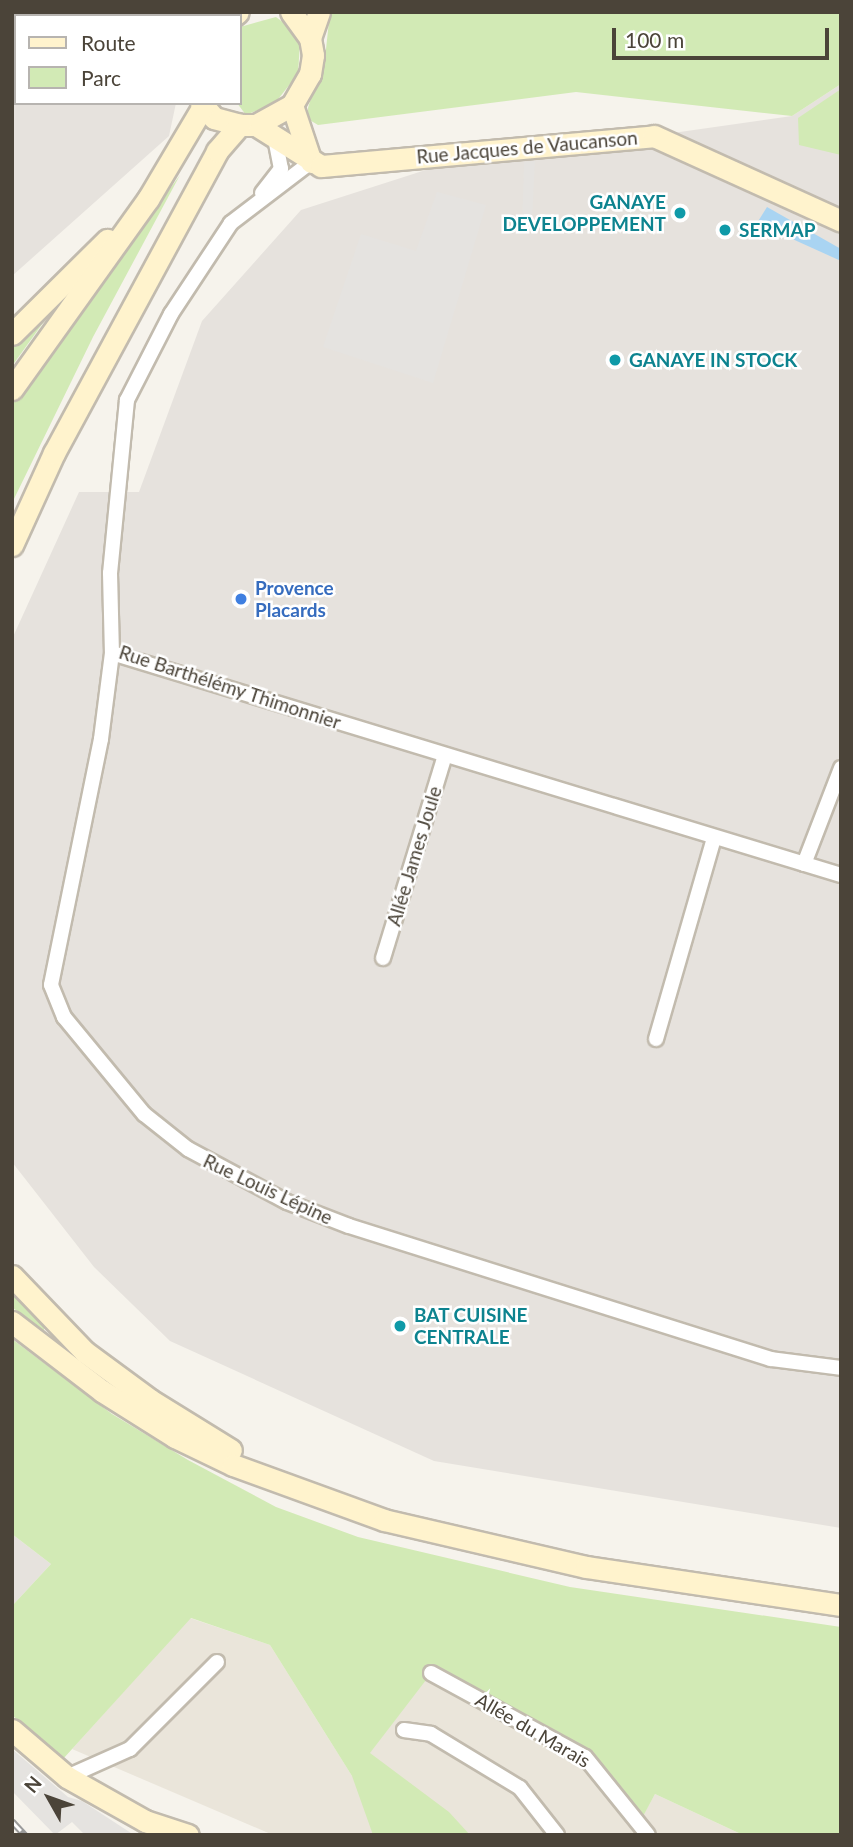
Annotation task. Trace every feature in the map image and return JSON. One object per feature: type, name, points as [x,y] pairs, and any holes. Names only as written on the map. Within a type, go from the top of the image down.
[{"type":"main road","points":[[291,12],[310,38]]},
{"type":"main road","points":[[15,536],[54,453],[211,163],[248,125],[292,105],[310,74],[310,38],[319,12]]},
{"type":"main road","points":[[292,105],[316,164]]},
{"type":"main road","points":[[12,389],[148,200],[201,106],[227,124],[248,125],[275,138],[316,164]]},
{"type":"main road","name":"Rue Jacques de Vaucanson","points":[[316,164],[654,136],[841,221]]},
{"type":"main road","points":[[12,334],[148,200]]},
{"type":"main road","points":[[12,1276],[85,1352],[150,1400],[296,1489]]},
{"type":"main road","points":[[12,1322],[140,1416],[233,1465],[384,1520],[482,1546],[586,1567],[841,1605]]},
{"type":"main road","points":[[12,1730],[67,1777],[87,1799],[144,1835]]},
{"type":"main road","points":[[67,1777],[145,1821],[188,1835]]},
{"type":"street","points":[[231,223],[281,169],[275,138]]},
{"type":"street","name":"Rue Barthélémy Thimonnier","points":[[316,164],[231,223],[171,314],[127,400],[110,573],[112,653],[841,875]]},
{"type":"street","name":"Rue Louis Lépine","points":[[112,653],[84,837],[51,985],[64,1017],[144,1114],[221,1170],[349,1226],[771,1359],[841,1368]]},
{"type":"street","name":"Allée James Joule","points":[[383,958],[445,755]]},
{"type":"street","points":[[804,864],[841,768]]},
{"type":"street","points":[[656,1039],[714,838]]},
{"type":"street","points":[[67,1777],[130,1749],[217,1662]]},
{"type":"street","name":"Allée du Marais","points":[[431,1673],[585,1757],[648,1835]]},
{"type":"street","points":[[404,1730],[431,1734],[520,1788],[557,1835]]},
{"type":"shaded area","points":[[12,12],[202,12],[14,14],[14,105],[176,105],[169,136],[12,276]]},
{"type":"shaded area","points":[[841,84],[841,1528],[434,1461],[170,1341],[94,1267],[12,1162],[12,639],[79,492],[139,492],[202,321],[301,210],[435,167],[792,116]]},
{"type":"shaded area","points":[[535,161],[532,223],[522,225],[524,162]]},
{"type":"shaded area","points":[[437,192],[486,205],[433,383],[323,347],[361,234],[416,251]]},
{"type":"shaded area","points":[[12,1534],[51,1564],[12,1606]]},
{"type":"shaded area","points":[[190,1618],[270,1645],[352,1776],[435,1667],[579,1745],[609,1773],[641,1819],[655,1794],[743,1835],[273,1835],[72,1749]]},
{"type":"shaded area","points":[[12,1749],[68,1797],[82,1801],[131,1833],[85,1835],[72,1822],[55,1835],[12,1791]]},
{"type":"green space","points":[[330,12],[841,12],[841,84],[792,116],[576,92],[318,125],[308,119],[308,108],[326,49]]},
{"type":"green space","points":[[276,17],[296,32],[300,42],[298,74],[275,103],[246,115],[238,105],[242,105],[242,26]]},
{"type":"green space","points":[[841,89],[841,155],[799,145],[798,118]]},
{"type":"green space","points":[[180,175],[93,337],[12,503],[12,405]]},
{"type":"green space","points":[[46,313],[48,316],[12,366],[12,347]]},
{"type":"green space","points":[[12,1290],[44,1328],[44,1333],[12,1307]]},
{"type":"green space","points":[[12,1339],[112,1414],[188,1460],[276,1507],[358,1537],[570,1587],[841,1627],[841,1835],[743,1835],[655,1794],[641,1820],[609,1773],[579,1745],[436,1667],[370,1753],[449,1812],[470,1835],[373,1835],[352,1776],[270,1645],[191,1618],[63,1759],[12,1715],[12,1606],[51,1564],[12,1534]]},
{"type":"water","points":[[767,207],[841,249],[841,261],[757,223]]},
{"type":"railway","points":[[12,1821],[25,1835]]},
{"type":"place","name":"GANAYE DEVELOPPEMENT","points":[[680,213]]},
{"type":"place","name":"SERMAP","points":[[725,230]]},
{"type":"place","name":"GANAYE IN STOCK","points":[[615,360]]},
{"type":"place","name":"Provence Placards","points":[[241,599]]},
{"type":"place","name":"BAT CUISINE CENTRALE","points":[[400,1326]]}]
